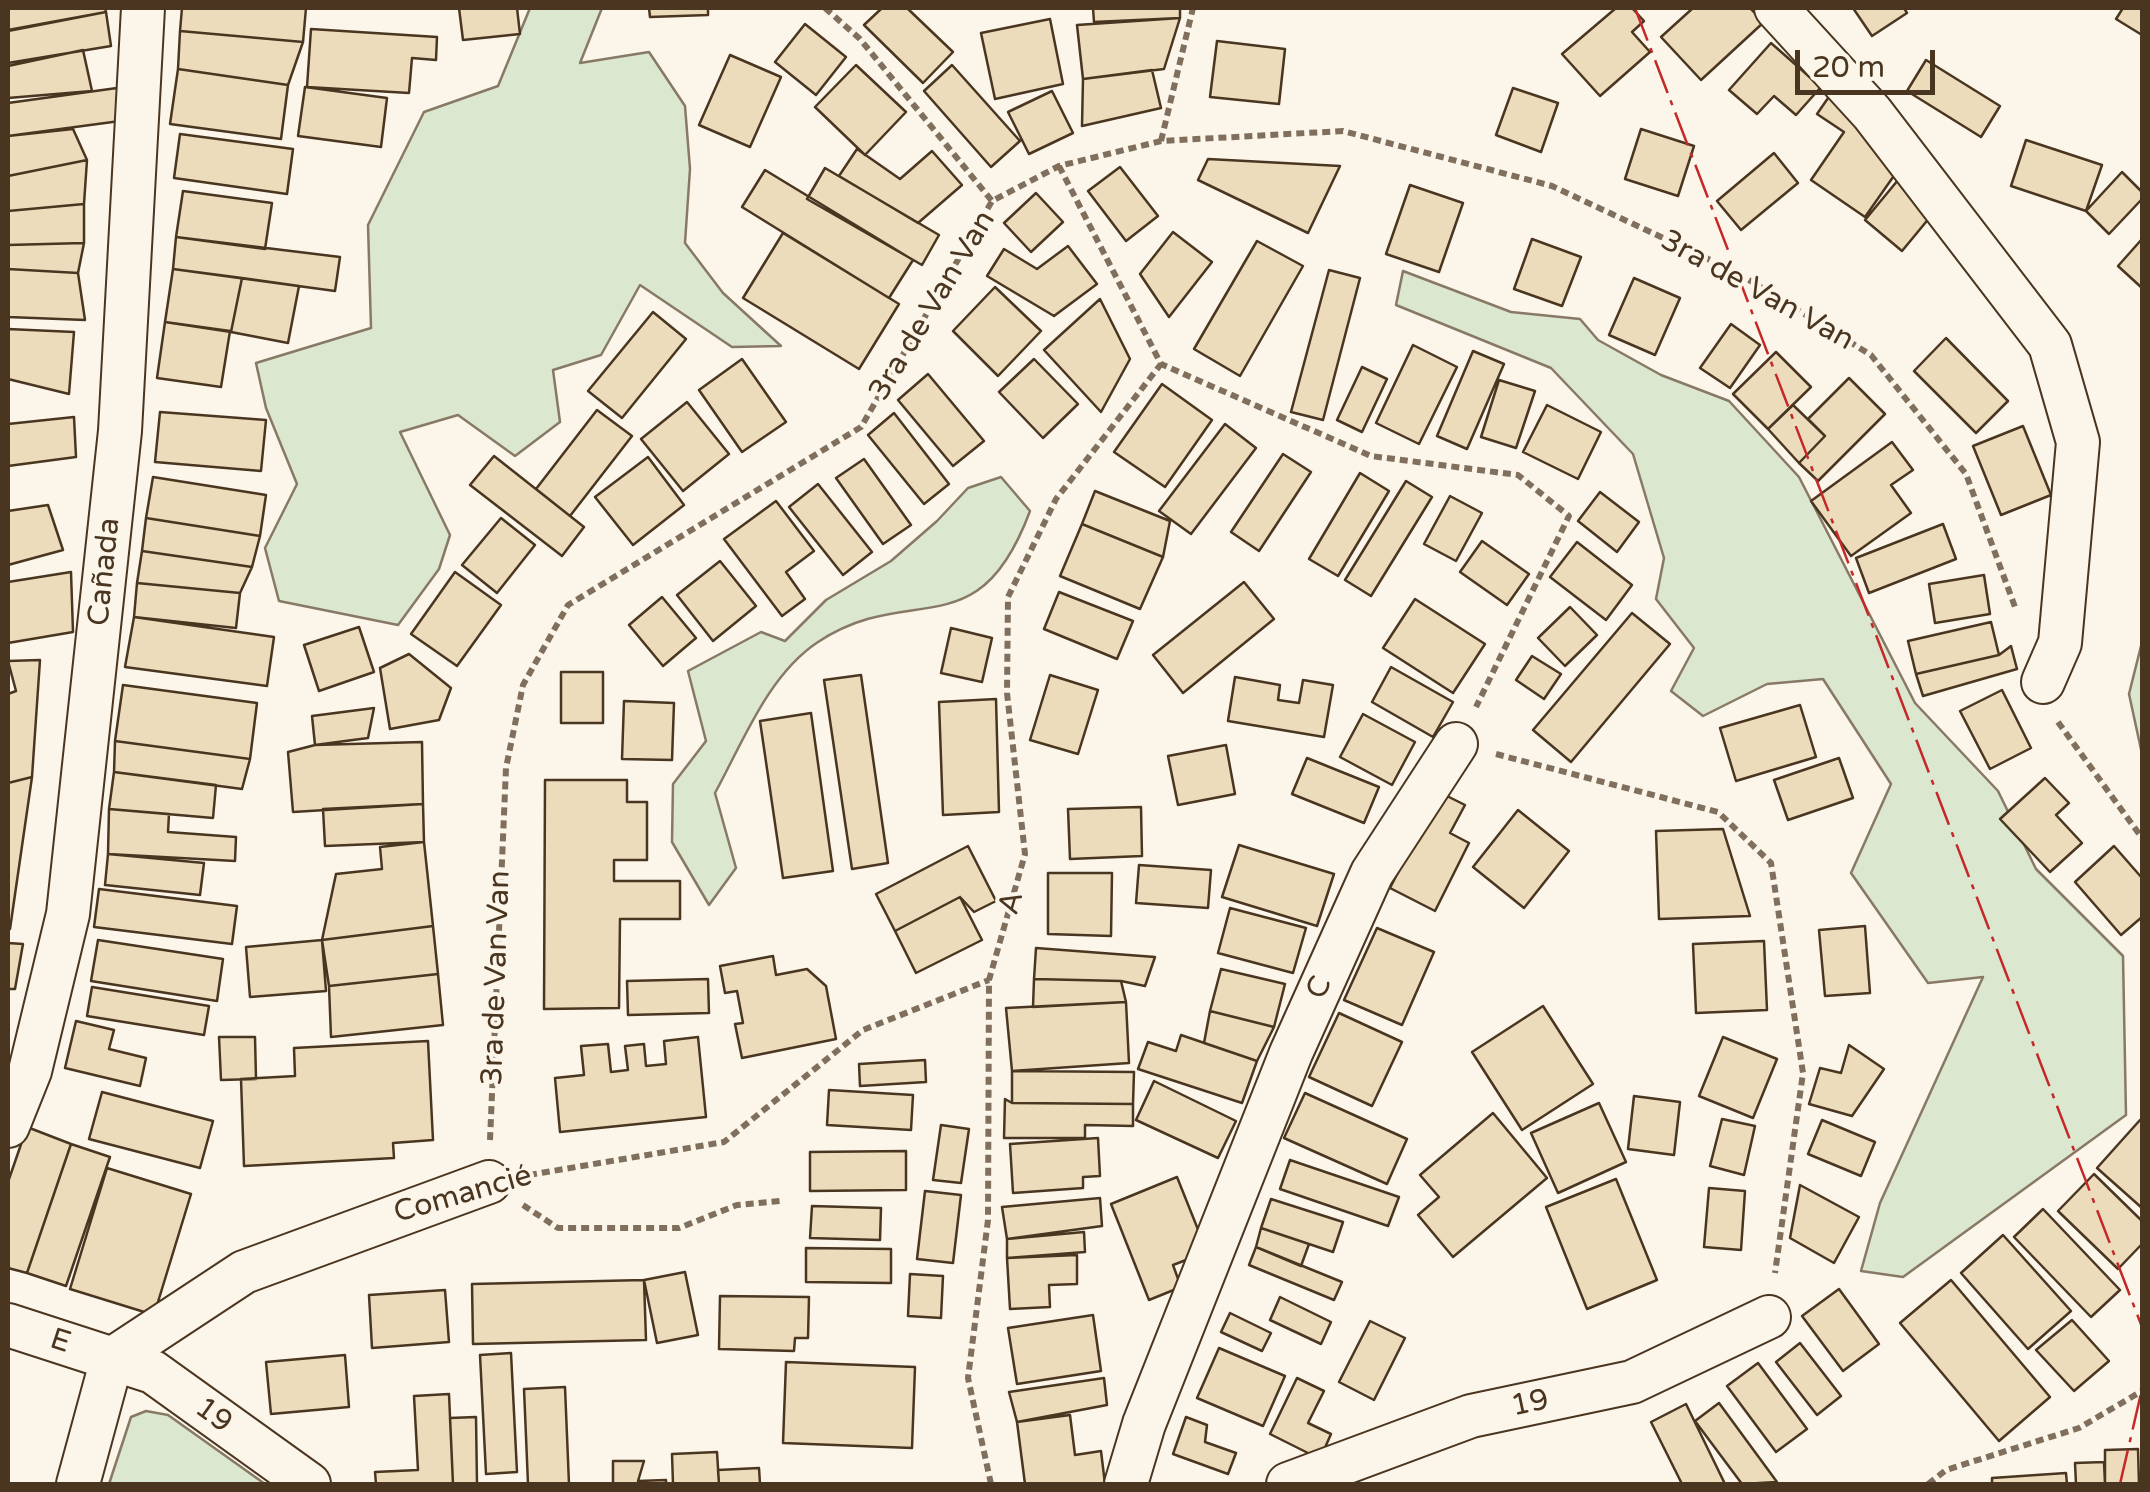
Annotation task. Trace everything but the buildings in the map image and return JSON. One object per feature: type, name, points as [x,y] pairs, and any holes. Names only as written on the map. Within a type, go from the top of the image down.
[{"type":"street","name":"Cañada","points":[[8,1126],[30,1071],[68,914],[120,431],[142,8]]},
{"type":"street","points":[[1776,8],[1872,113],[2050,345],[2078,442],[2060,643],[2043,682]]},
{"type":"street","name":"C","points":[[1126,1484],[1144,1424],[1299,1035],[1372,873],[1456,744]]},
{"type":"street","name":"Comancié","points":[[112,1359],[244,1272],[489,1182]]},
{"type":"street","name":"19","points":[[1288,1484],[1472,1416],[1632,1382],[1769,1317]]},
{"type":"street","name":"E","points":[[8,1325],[112,1359]]},
{"type":"street","points":[[78,1484],[112,1359]]},
{"type":"street","name":"19","points":[[112,1359],[153,1372],[304,1483]]},
{"type":"path","points":[[826,8],[860,39],[992,202]]},
{"type":"path","points":[[1161,142],[1193,8]]},
{"type":"path","name":"3ra de Van Van","points":[[489,1182],[506,768],[523,685],[568,606],[861,427],[992,202],[1059,166],[1161,142],[1343,131],[1552,186],[1736,272],[1871,355],[1966,474],[2017,612]]},
{"type":"path","points":[[1059,166],[1161,364],[1370,456],[1518,475],[1569,516],[1517,630],[1456,744],[1718,812],[1770,863],[1802,1073],[1769,1317]]},
{"type":"path","name":"A","points":[[991,1484],[968,1378],[988,1220],[989,980],[1026,854],[1007,693],[1008,597],[1056,499],[1161,364]]},
{"type":"path","points":[[2043,682],[2062,734],[2142,838]]},
{"type":"path","name":"Comancié","points":[[489,1182],[724,1142],[863,1030],[989,980]]},
{"type":"path","points":[[489,1182],[558,1228],[678,1228],[737,1205],[780,1201]]},
{"type":"path","points":[[1928,1484],[1946,1470],[2079,1428],[2142,1391]]},
{"type":"green space","points":[[530,8],[602,8],[580,63],[649,52],[685,106],[690,169],[685,243],[723,293],[781,346],[732,347],[640,285],[601,355],[553,370],[560,422],[515,456],[458,415],[400,432],[450,535],[439,569],[398,625],[279,601],[265,548],[297,484],[266,408],[256,363],[371,328],[368,225],[424,112],[498,86]]},
{"type":"green space","points":[[1403,271],[1511,312],[1580,319],[1598,340],[1661,375],[1729,401],[1799,477],[1915,703],[1998,791],[2036,869],[2123,956],[2126,1115],[1903,1277],[1861,1271],[1880,1203],[1983,977],[1928,983],[1851,873],[1891,784],[1823,679],[1767,684],[1703,716],[1671,691],[1694,648],[1656,599],[1664,558],[1633,454],[1551,368],[1396,305]]},
{"type":"green space","points":[[1001,477],[1030,511],[1010,554],[988,582],[965,598],[940,606],[852,624],[800,656],[771,691],[715,793],[736,868],[709,905],[672,842],[673,784],[706,741],[688,671],[761,632],[785,641],[826,600],[891,561],[968,488]]},
{"type":"green space","points":[[2142,642],[2142,754],[2129,694]]},
{"type":"green space","points":[[146,1411],[168,1415],[265,1484],[109,1484],[131,1417]]},
{"type":"power","points":[[1635,8],[2142,1327]]},
{"type":"power","points":[[2120,1484],[2142,1389]]}]
